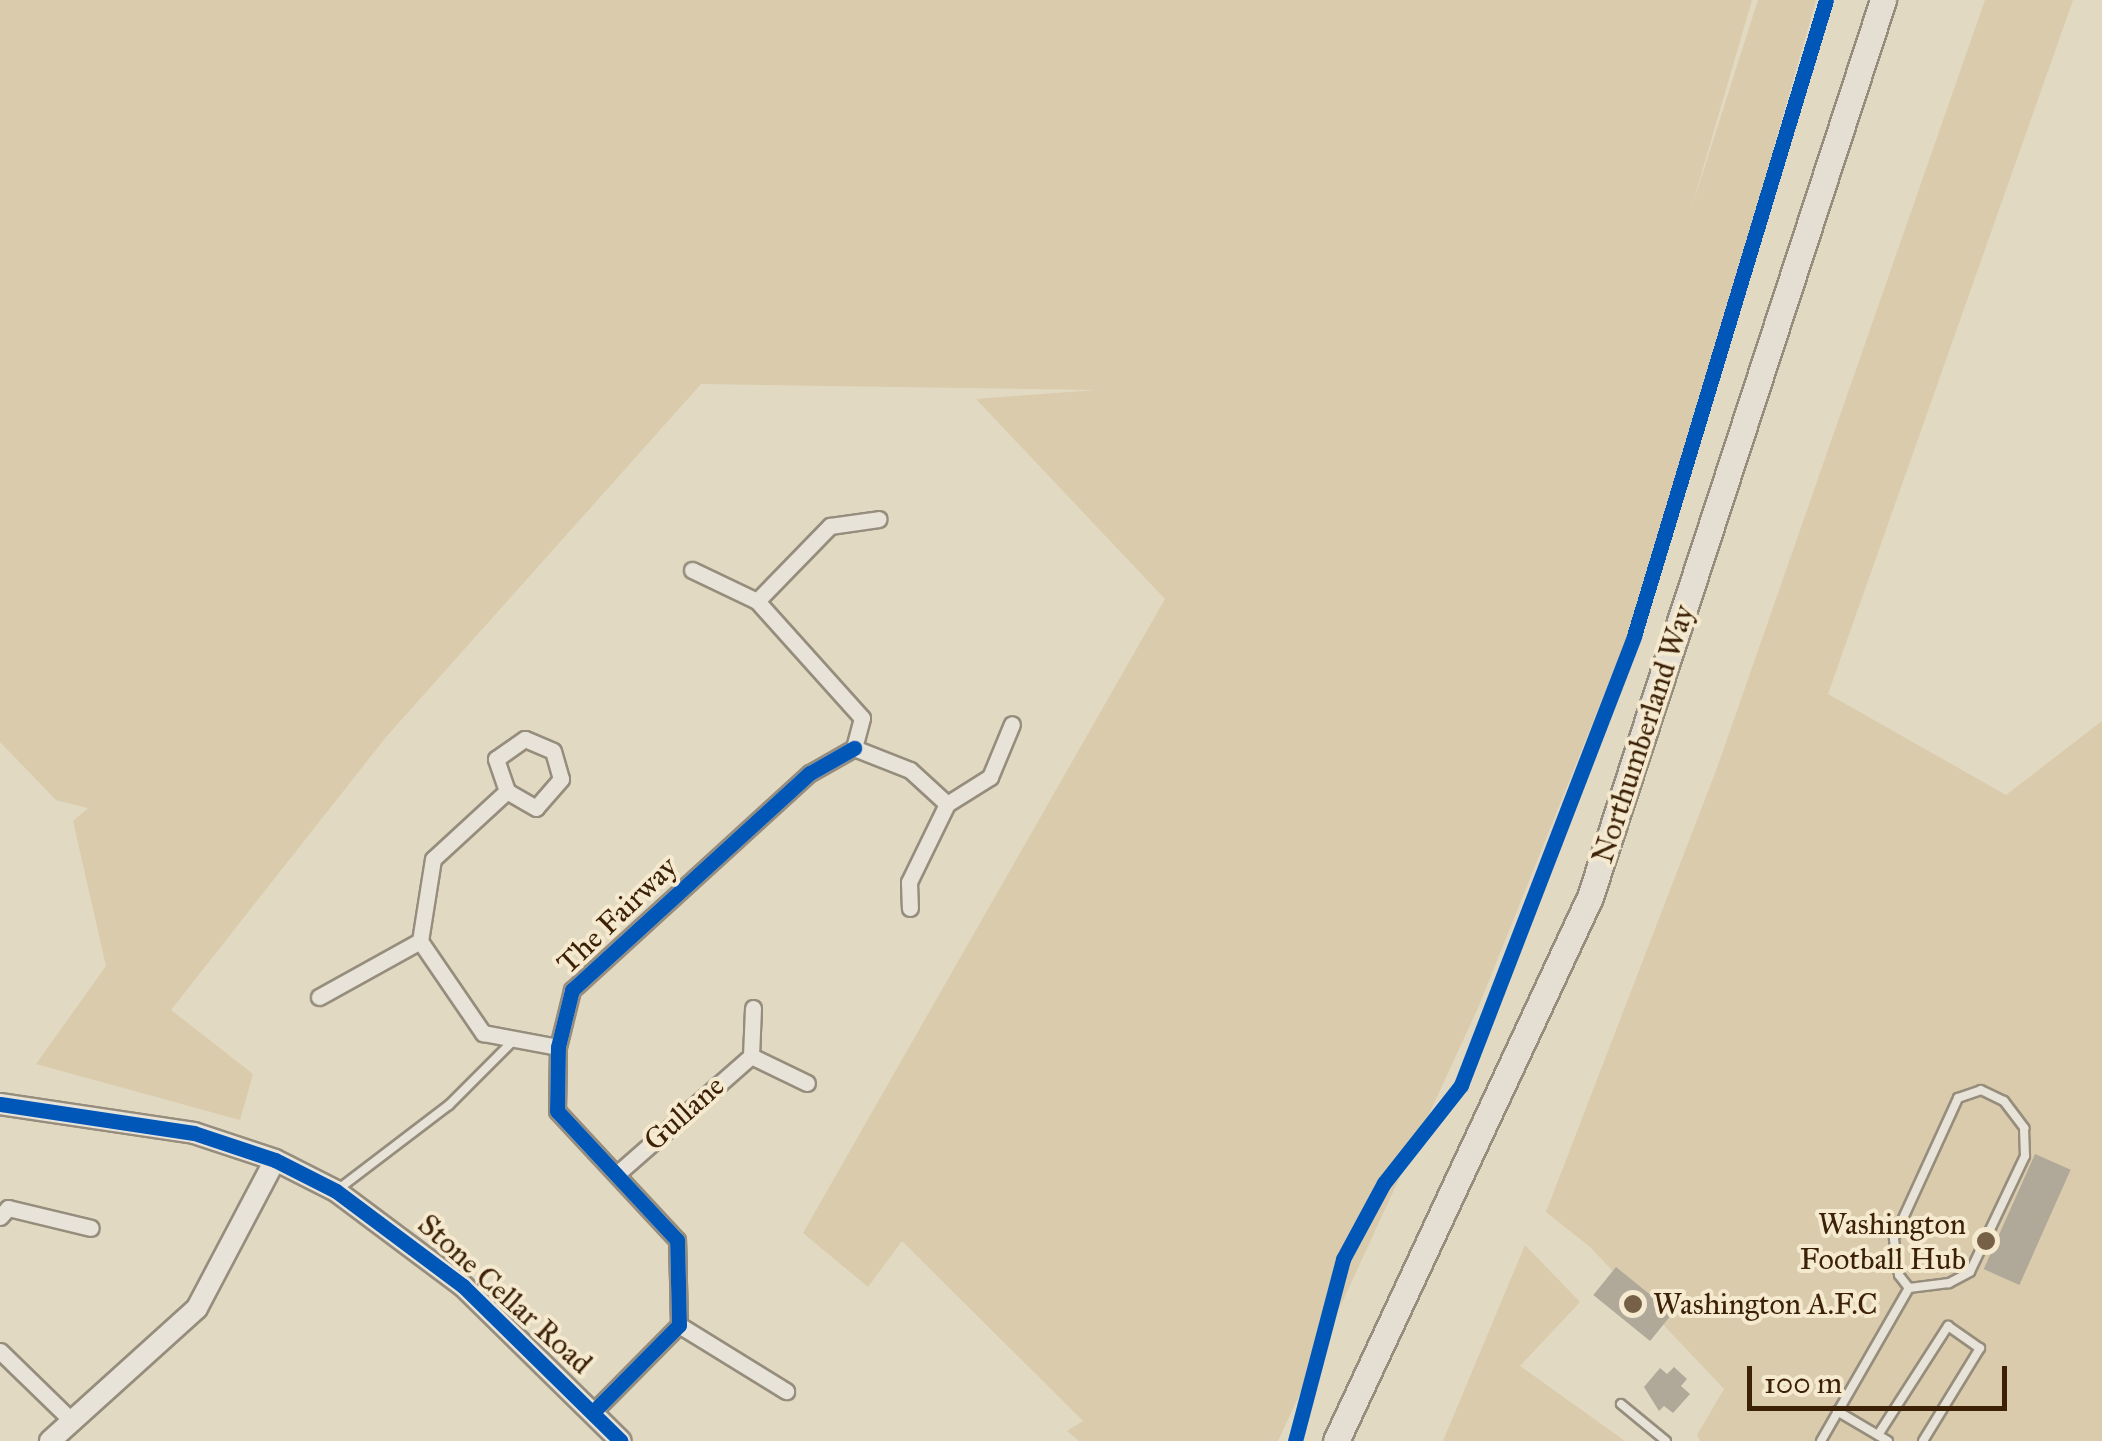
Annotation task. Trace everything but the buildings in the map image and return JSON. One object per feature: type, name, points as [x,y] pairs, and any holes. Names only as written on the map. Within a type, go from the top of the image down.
[{"type":"main road","name":"Northumberland Way","points":[[1336,1441],[1590,897],[1883,0]]},
{"type":"street","points":[[824,508],[830,526]]},
{"type":"street","points":[[757,601],[830,526],[879,519]]},
{"type":"street","points":[[692,570],[757,601],[862,718],[854,748],[910,770],[947,804]]},
{"type":"street","points":[[910,908],[909,882],[947,804],[990,778],[1012,724]]},
{"type":"street","points":[[525,739],[553,752],[561,779],[536,808],[507,792],[496,760],[525,739]]},
{"type":"street","name":"The Fairway","points":[[679,1324],[676,1240],[558,1111],[558,1047],[572,990],[810,773],[854,748]]},
{"type":"street","points":[[507,792],[433,859],[420,941],[483,1033],[558,1047]]},
{"type":"street","points":[[319,998],[420,941]]},
{"type":"street","name":"Gullane","points":[[618,1173],[751,1056],[753,1008]]},
{"type":"street","name":"Gullane","points":[[751,1056],[806,1083]]},
{"type":"street","name":"Stone Cellar Road","points":[[0,1104],[142,1123],[275,1160],[336,1190],[462,1286],[621,1441]]},
{"type":"street","points":[[50,1441],[197,1308],[275,1160]]},
{"type":"street","points":[[0,1217],[8,1208],[91,1228]]},
{"type":"street","points":[[593,1412],[679,1324],[786,1391]]},
{"type":"street","points":[[0,1351],[73,1422]]},
{"type":"lane","points":[[336,1190],[449,1105],[516,1038]]},
{"type":"lane","points":[[1993,1092],[2024,1128],[2025,1156],[1970,1272],[1949,1283],[1909,1288],[1899,1275],[1894,1238],[1958,1098],[1993,1092]]},
{"type":"lane","points":[[1821,1441],[1909,1288]]},
{"type":"lane","points":[[1878,1435],[1948,1326],[1980,1348],[1923,1441]]},
{"type":"lane","points":[[1621,1404],[1666,1441]]},
{"type":"lane","points":[[1836,1411],[1888,1441]]},
{"type":"shaded area","points":[[0,0],[1752,0],[1690,213],[1758,0],[1816,0],[1653,572],[1478,1008],[1278,1441],[1079,1441],[1067,1431],[1083,1421],[902,1241],[868,1287],[803,1233],[1165,599],[976,399],[1096,390],[701,384],[386,737],[171,1010],[253,1074],[240,1120],[36,1064],[106,966],[73,821],[88,808],[56,800],[0,742]]},
{"type":"shaded area","points":[[1985,0],[2073,0],[1828,694],[2006,795],[2102,721],[2102,1441],[1700,1441],[1697,1435],[1724,1389],[1590,1247],[1546,1212],[1717,768]]},
{"type":"shaded area","points":[[1525,1245],[1580,1302],[1520,1366],[1625,1441],[1443,1441]]},
{"type":"cycle path","points":[[1295,1441],[1343,1259],[1384,1183],[1461,1085],[1634,636],[1826,0]]},
{"type":"cycle path","points":[[593,1412],[679,1325],[677,1240],[557,1111],[558,1047],[572,990],[810,773],[854,748]]},
{"type":"cycle path","points":[[0,1104],[194,1133],[275,1160],[336,1191],[463,1286],[621,1441]]},
{"type":"place","name":"Washington Football Hub","points":[[1986,1241]]},
{"type":"place","name":"Washington A.F.C","points":[[1633,1304]]}]
